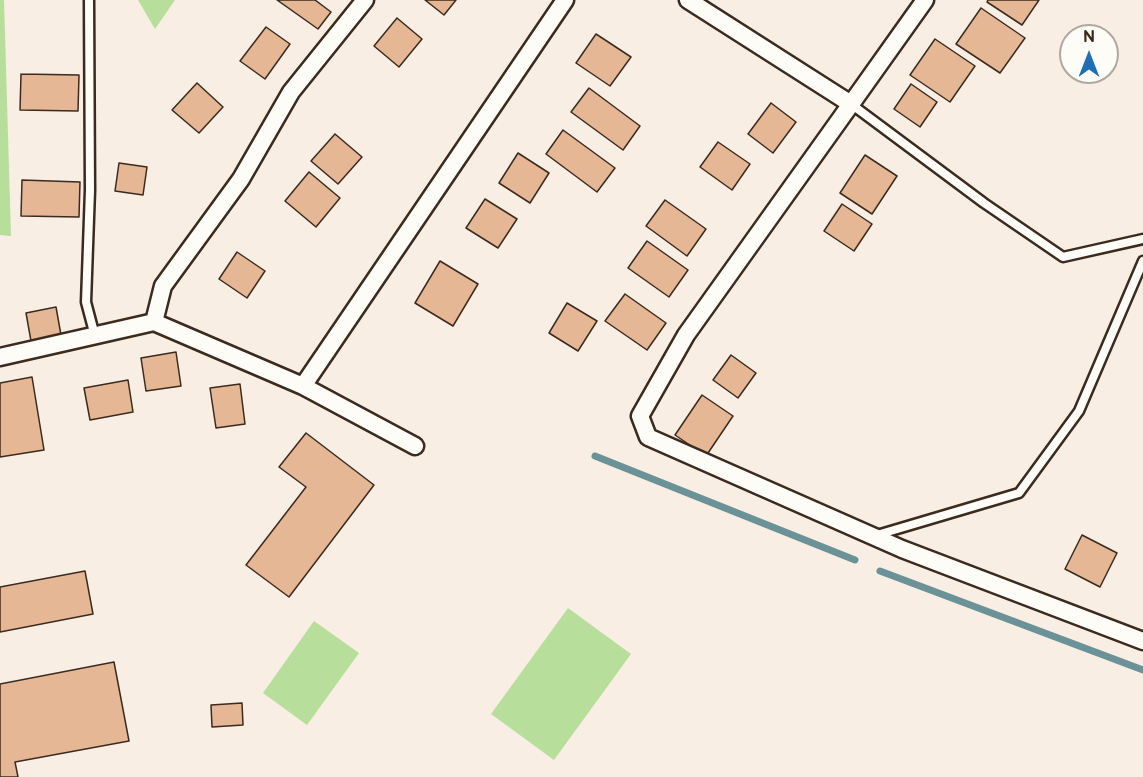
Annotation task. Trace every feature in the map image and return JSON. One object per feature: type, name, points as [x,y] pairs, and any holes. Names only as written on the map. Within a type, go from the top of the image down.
[{"type":"street","points":[[303,386],[565,0]]},
{"type":"street","points":[[688,0],[851,104]]},
{"type":"street","points":[[925,0],[686,336],[640,416],[648,437],[873,536],[1143,641]]},
{"type":"street","points":[[154,322],[163,286],[241,179],[291,92],[360,2]]},
{"type":"street","points":[[0,357],[154,322],[303,386],[415,446]]},
{"type":"lane","points":[[89,0],[90,190],[86,302],[95,337]]},
{"type":"lane","points":[[851,104],[984,203],[1063,257],[1143,239]]},
{"type":"lane","points":[[873,536],[911,527],[1019,493],[1079,411],[1143,261]]},
{"type":"green space","points":[[0,0],[4,0],[11,236],[0,235]]},
{"type":"green space","points":[[138,0],[175,0],[155,29]]},
{"type":"green space","points":[[568,608],[631,654],[554,760],[491,714]]},
{"type":"green space","points":[[314,621],[359,653],[307,725],[263,693]]},
{"type":"building","points":[[277,0],[315,0],[331,12],[318,29]]},
{"type":"building","points":[[425,0],[456,0],[444,15]]},
{"type":"building","points":[[988,0],[1039,0],[1022,25],[987,2]]},
{"type":"building","points":[[981,8],[1025,38],[1000,73],[956,44]]},
{"type":"building","points":[[397,18],[422,39],[399,67],[374,46]]},
{"type":"building","points":[[266,27],[290,44],[265,79],[240,61]]},
{"type":"building","points":[[596,34],[631,57],[610,86],[576,63]]},
{"type":"building","points":[[935,39],[975,66],[950,102],[910,75]]},
{"type":"building","points":[[21,74],[79,75],[78,111],[20,110]]},
{"type":"building","points":[[197,83],[223,107],[199,133],[172,110]]},
{"type":"building","points":[[911,84],[937,102],[920,127],[894,109]]},
{"type":"building","points":[[589,88],[640,126],[623,150],[571,112]]},
{"type":"building","points":[[771,103],[796,122],[773,153],[748,134]]},
{"type":"building","points":[[563,130],[615,168],[597,192],[546,154]]},
{"type":"building","points":[[335,134],[362,157],[338,184],[311,161]]},
{"type":"building","points":[[718,142],[750,164],[732,190],[700,167]]},
{"type":"building","points":[[518,153],[549,173],[530,203],[499,183]]},
{"type":"building","points":[[865,155],[897,176],[872,214],[840,193]]},
{"type":"building","points":[[119,163],[147,167],[143,195],[115,191]]},
{"type":"building","points":[[309,172],[340,198],[316,227],[285,201]]},
{"type":"building","points":[[22,180],[80,182],[79,217],[21,216]]},
{"type":"building","points":[[485,199],[517,219],[498,248],[466,228]]},
{"type":"building","points":[[665,200],[706,229],[687,256],[646,226]]},
{"type":"building","points":[[842,204],[872,224],[854,251],[824,231]]},
{"type":"building","points":[[647,241],[688,270],[669,297],[628,268]]},
{"type":"building","points":[[237,252],[265,271],[247,298],[219,279]]},
{"type":"building","points":[[440,261],[478,284],[453,326],[415,303]]},
{"type":"building","points":[[625,294],[666,323],[647,350],[605,321]]},
{"type":"building","points":[[567,303],[597,321],[578,351],[549,333]]},
{"type":"building","points":[[56,307],[61,335],[31,341],[26,313]]},
{"type":"building","points":[[176,352],[181,386],[146,391],[141,358]]},
{"type":"building","points":[[731,355],[756,373],[738,398],[713,380]]},
{"type":"building","points":[[32,377],[44,450],[0,457],[0,383]]},
{"type":"building","points":[[128,380],[133,412],[90,420],[84,388]]},
{"type":"building","points":[[240,384],[245,424],[216,428],[210,388]]},
{"type":"building","points":[[702,395],[733,416],[706,456],[675,435]]},
{"type":"building","points":[[306,433],[374,485],[289,597],[246,565],[306,487],[279,467]]},
{"type":"building","points":[[1082,535],[1117,553],[1100,587],[1065,569]]},
{"type":"building","points":[[85,571],[93,614],[0,632],[0,587]]},
{"type":"building","points":[[114,662],[129,741],[15,762],[18,777],[0,777],[0,684]]},
{"type":"building","points":[[242,703],[243,725],[212,727],[211,705]]},
{"type":"waterway","points":[[595,456],[855,560]]},
{"type":"waterway","points":[[880,571],[1143,670]]}]
